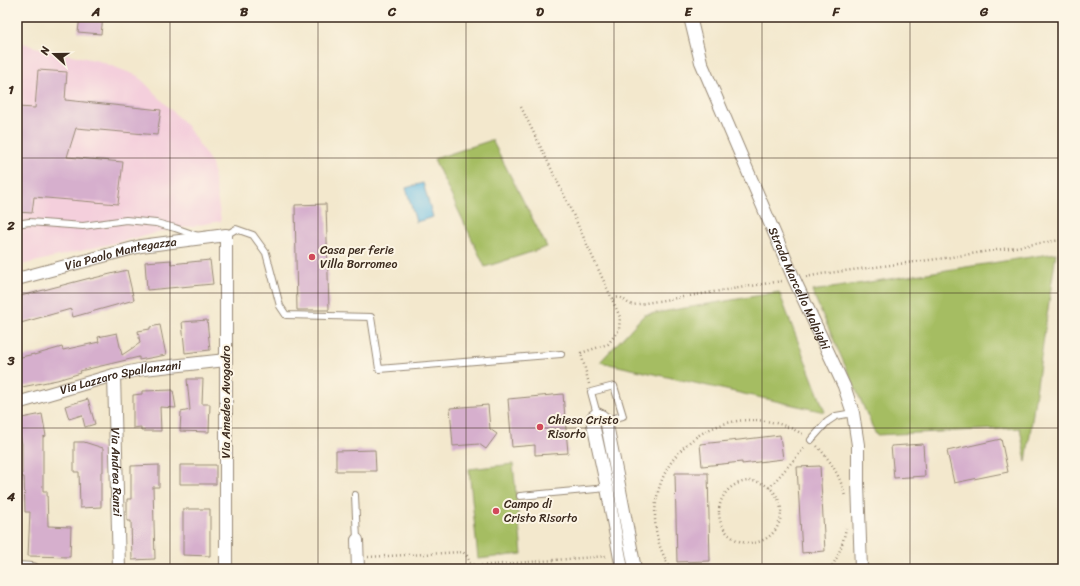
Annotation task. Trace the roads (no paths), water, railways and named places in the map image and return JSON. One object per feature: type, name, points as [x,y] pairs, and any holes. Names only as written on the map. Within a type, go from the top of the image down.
[{"type":"street","name":"Strada Marcello Malpighi","points":[[690,17],[701,62],[794,279],[844,386],[853,413],[858,445],[861,569]]},
{"type":"street","name":"Via Paolo Mantegazza","points":[[17,279],[141,246],[226,235]]},
{"type":"street","name":"Via Amedeo Avogadro","points":[[226,235],[226,569]]},
{"type":"street","name":"Via Lazzaro Spallanzani","points":[[17,403],[114,375],[144,369],[226,360]]},
{"type":"street","name":"Via Andrea Ranzi","points":[[114,375],[119,569]]},
{"type":"street","points":[[598,419],[607,488],[622,569]]},
{"type":"street","points":[[598,419],[619,485],[635,569]]},
{"type":"street","points":[[357,540],[358,563]]},
{"type":"street","points":[[17,568],[33,569]]},
{"type":"lane","points":[[17,224],[29,222],[83,226],[126,220],[156,223],[203,238]]},
{"type":"lane","points":[[226,235],[236,229],[253,235],[266,253],[280,306],[286,315],[371,318],[379,369],[561,354]]},
{"type":"lane","points":[[614,386],[623,416],[598,419],[591,392],[614,386]]},
{"type":"lane","points":[[811,440],[827,422],[836,416],[853,413]]},
{"type":"lane","points":[[520,496],[607,488]]},
{"type":"lane","points":[[355,495],[357,540]]},
{"type":"water","points":[[423,183],[433,217],[416,222],[406,188]]},
{"type":"place","name":"Casa per ferie Villa Borromeo","points":[[312,257]]},
{"type":"place","name":"Chiesa Cristo Risorto","points":[[540,427]]},
{"type":"place","name":"Campo di Cristo Risorto","points":[[496,511]]}]
